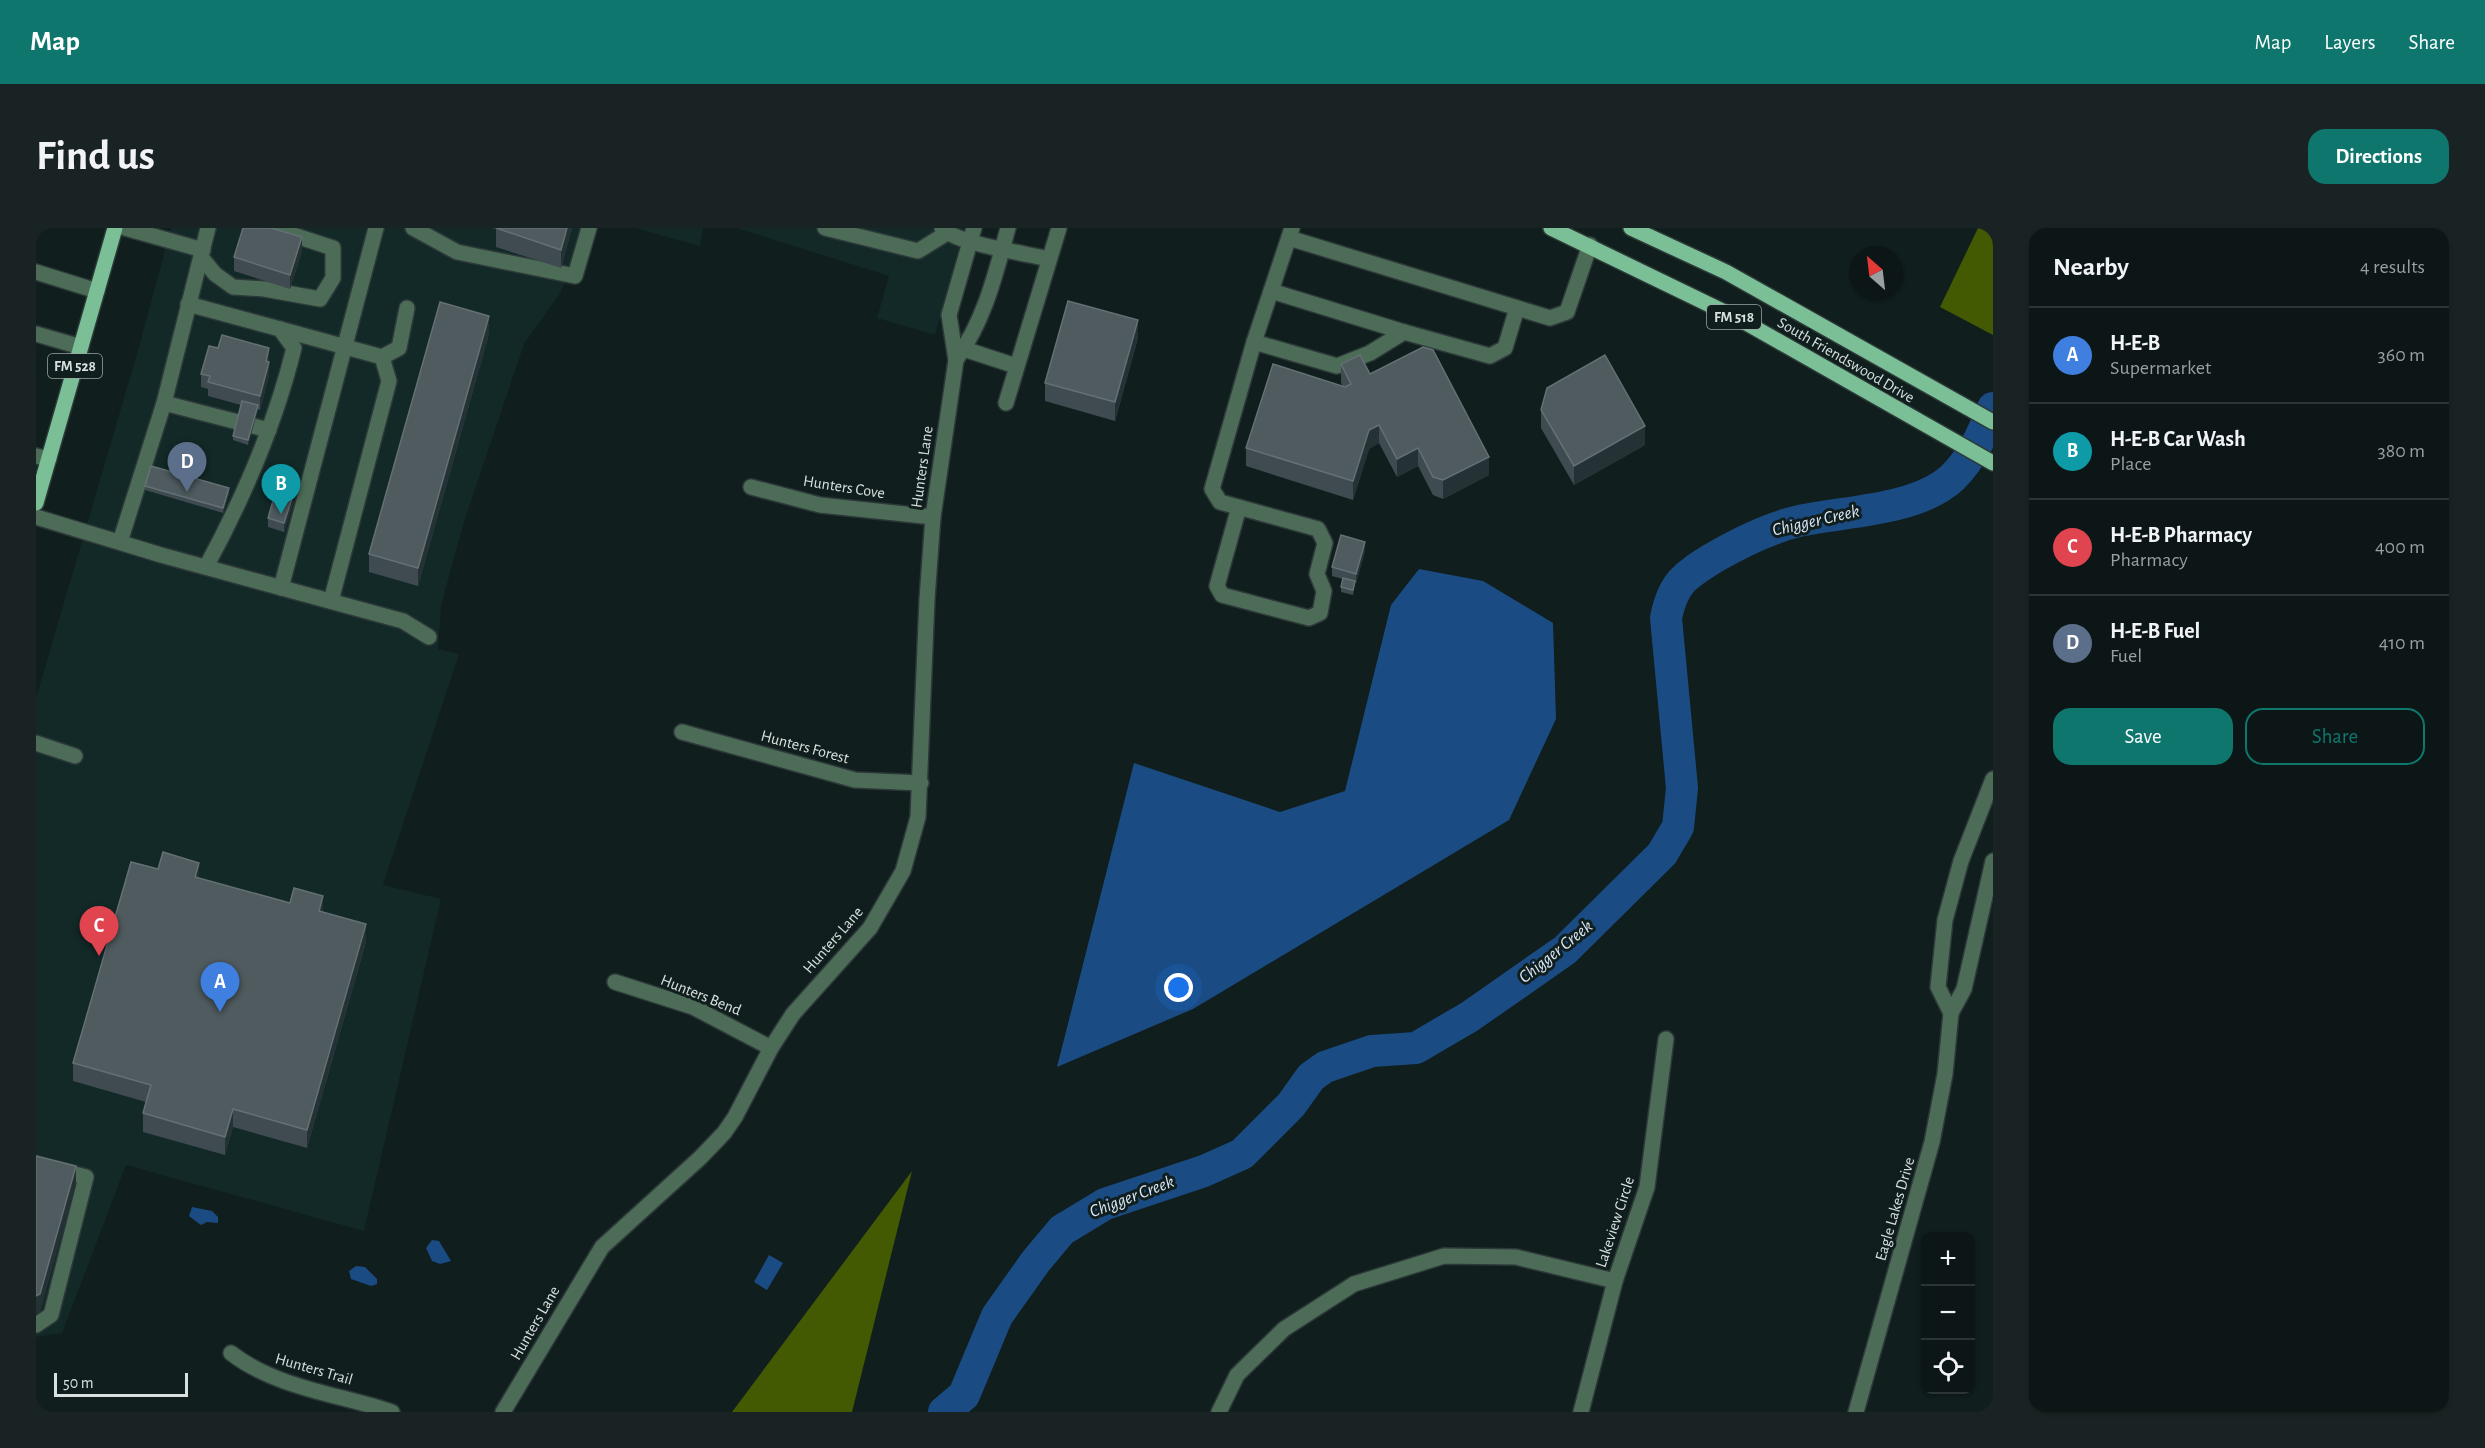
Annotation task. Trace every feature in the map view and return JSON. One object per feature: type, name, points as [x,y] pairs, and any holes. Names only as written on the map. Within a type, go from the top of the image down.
[{"type":"main road","name":"FM 528","points":[[36,503],[42,458],[81,347],[115,228]]},
{"type":"main road","name":"South Friendswood Drive","points":[[1551,228],[1741,320],[1993,463]]},
{"type":"main road","name":"South Friendswood Drive","points":[[1631,228],[1726,272],[1993,422]]},
{"type":"street","points":[[125,228],[202,253],[215,274],[233,287],[264,289],[320,299],[333,278],[333,248],[272,228]]},
{"type":"street","points":[[120,542],[164,403],[208,228]]},
{"type":"street","points":[[281,588],[376,228]]},
{"type":"street","points":[[413,228],[458,252],[575,276],[589,228]]},
{"type":"street","points":[[825,228],[918,251],[945,230],[972,235],[1003,248],[1049,259]]},
{"type":"street","name":"Hunters Lane","points":[[503,1412],[602,1247],[700,1158],[724,1132],[771,1048],[793,1014],[870,928],[890,898],[903,872],[913,842],[921,783],[921,709],[933,517],[960,354],[975,332],[1008,228]]},
{"type":"street","points":[[1006,403],[1059,228]]},
{"type":"street","points":[[1239,507],[1217,586],[1222,595],[1309,618],[1320,613],[1324,591],[1317,574],[1325,543],[1318,529],[1239,507],[1220,502],[1212,489],[1254,342],[1291,233],[1550,318],[1567,312],[1590,245]]},
{"type":"street","name":"Hunters Lane","points":[[960,354],[949,315],[972,235]]},
{"type":"street","points":[[36,272],[97,291]]},
{"type":"street","points":[[1271,291],[1490,356],[1505,348],[1517,308]]},
{"type":"street","points":[[188,304],[382,357],[399,348],[407,308]]},
{"type":"street","points":[[206,567],[250,479],[284,388],[294,348],[280,329]]},
{"type":"street","points":[[1254,342],[1337,366],[1370,353],[1404,332]]},
{"type":"street","points":[[36,334],[81,347]]},
{"type":"street","points":[[960,354],[1017,366]]},
{"type":"street","points":[[331,601],[389,381],[382,357]]},
{"type":"street","points":[[164,403],[269,430]]},
{"type":"street","name":"Hunters Cove","points":[[751,487],[820,505],[933,517]]},
{"type":"street","points":[[36,517],[403,621],[429,637]]},
{"type":"street","name":"Hunters Forest","points":[[682,732],[855,780],[921,783]]},
{"type":"street","points":[[36,743],[75,756]]},
{"type":"street","points":[[1951,1012],[1938,987],[1945,920],[1961,861],[1993,779]]},
{"type":"street","name":"Eagle Lakes Drive","points":[[1856,1412],[1932,1142],[1945,1074],[1951,1012],[1964,989],[1993,861]]},
{"type":"street","name":"Hunters Bend","points":[[615,982],[693,1007],[771,1048]]},
{"type":"street","name":"Lakeview Circle","points":[[1581,1412],[1615,1281],[1647,1187],[1666,1039]]},
{"type":"street","points":[[36,1164],[86,1177],[51,1315],[36,1325]]},
{"type":"street","points":[[1218,1412],[1237,1375],[1284,1329],[1354,1284],[1444,1256],[1516,1257],[1615,1281]]},
{"type":"street","name":"Hunters Trail","points":[[231,1353],[249,1367],[270,1377],[392,1412]]},
{"type":"shaded area","points":[[171,228],[585,228],[561,292],[524,344],[463,525],[441,606],[438,649],[459,654],[383,885],[441,899],[364,1231],[126,1165],[62,1333],[36,1337],[36,698],[139,347]]},
{"type":"shaded area","points":[[635,228],[703,228],[700,246]]},
{"type":"shaded area","points":[[737,228],[964,228],[935,335],[877,318],[889,276]]},
{"type":"green space","points":[[1978,228],[1993,228],[1993,335],[1940,307]]},
{"type":"green space","points":[[912,1171],[852,1412],[732,1412]]},
{"type":"water","points":[[1419,569],[1483,581],[1553,623],[1556,719],[1509,820],[1193,1009],[1057,1067],[1134,763],[1280,812],[1345,791],[1391,605]]},
{"type":"water","points":[[192,1207],[212,1211],[218,1217],[218,1223],[207,1222],[201,1225],[189,1216]]},
{"type":"water","points":[[432,1240],[439,1241],[451,1261],[440,1264],[432,1261],[426,1248]]},
{"type":"water","points":[[769,1255],[783,1263],[767,1290],[754,1282]]},
{"type":"water","points":[[356,1266],[365,1267],[377,1279],[377,1284],[371,1286],[351,1279],[349,1271]]},
{"type":"building","points":[[243,228],[271,228],[302,237],[290,275],[234,257]]},
{"type":"building","points":[[496,228],[567,228],[561,250]]},
{"type":"building","points":[[1068,301],[1138,320],[1115,402],[1045,383]]},
{"type":"building","points":[[440,302],[489,316],[418,568],[369,554]]},
{"type":"building","points":[[222,335],[269,348],[266,361],[269,362],[260,396],[208,382],[210,376],[201,374],[209,346],[218,348]]},
{"type":"building","points":[[1423,347],[1433,350],[1489,457],[1443,480],[1433,477],[1418,448],[1397,459],[1379,425],[1369,430],[1353,481],[1246,448],[1273,364],[1345,387],[1351,384],[1341,364],[1360,355],[1370,374]]},
{"type":"building","points":[[1605,355],[1645,426],[1574,466],[1541,410],[1547,388]]},
{"type":"building","points":[[242,401],[258,405],[248,440],[233,436]]},
{"type":"building","points":[[151,466],[229,488],[223,508],[145,486]]},
{"type":"building","points":[[277,487],[294,492],[284,523],[268,518]]},
{"type":"building","points":[[1341,535],[1365,542],[1356,574],[1332,567]]},
{"type":"building","points":[[1343,578],[1355,581],[1353,590],[1341,587]]},
{"type":"building","points":[[163,852],[199,863],[195,877],[290,903],[294,888],[323,896],[319,911],[366,924],[307,1130],[233,1109],[225,1137],[143,1113],[151,1085],[73,1063],[131,862],[158,869]]},
{"type":"building","points":[[36,1156],[76,1166],[40,1294],[36,1296]]},
{"type":"waterway","name":"Chigger Creek","points":[[944,1412],[964,1395],[997,1316],[1036,1261],[1062,1230],[1105,1204],[1204,1171],[1242,1154],[1291,1105],[1311,1077],[1325,1067],[1372,1051],[1416,1048],[1469,1017],[1565,950],[1662,854],[1678,827],[1682,788],[1666,618],[1673,596],[1682,581],[1696,569],[1725,551],[1777,527],[1799,521],[1879,508],[1919,497],[1937,489],[1952,478],[1965,463],[1981,436],[1993,408]]},
{"type":"place","name":"H-E-B Fuel","points":[[187,492]]},
{"type":"place","name":"H-E-B Car Wash","points":[[281,514]]},
{"type":"place","name":"H-E-B Pharmacy","points":[[99,956]]},
{"type":"place","name":"H-E-B","points":[[220,1012]]}]
